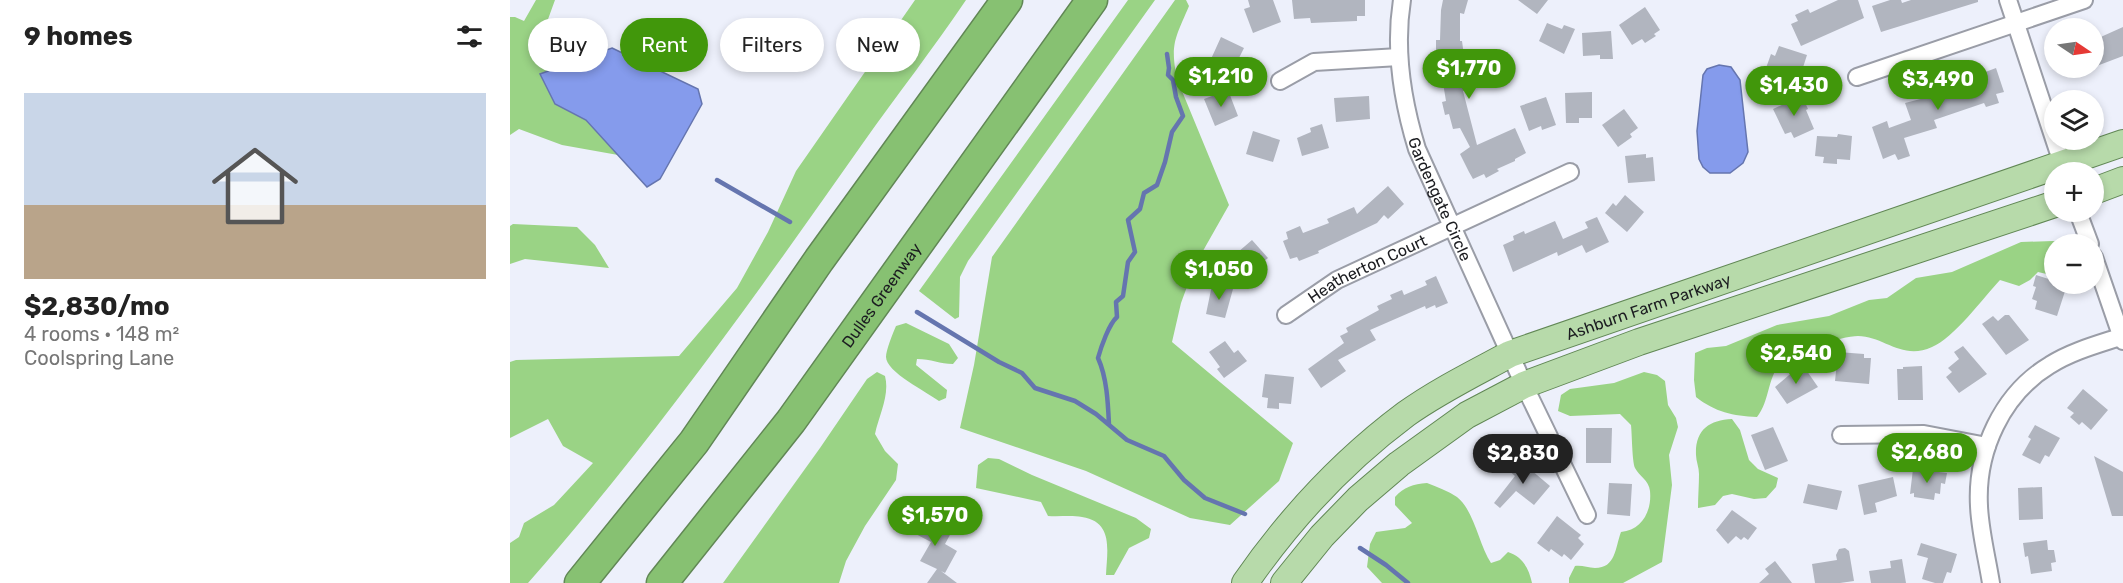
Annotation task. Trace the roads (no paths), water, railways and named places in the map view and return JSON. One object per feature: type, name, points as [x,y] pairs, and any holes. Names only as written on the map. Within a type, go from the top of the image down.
[{"type":"highway","points":[[920,121],[997,0]]},
{"type":"highway","points":[[580,583],[694,442],[819,260],[1007,0]]},
{"type":"highway","name":"Dulles Greenway","points":[[662,583],[791,421],[1092,0]]},
{"type":"highway","points":[[675,583],[762,473],[831,366]]},
{"type":"main road","name":"Ashburn Farm Parkway","points":[[2080,162],[2123,143]]},
{"type":"main road","name":"Ashburn Farm Parkway","points":[[1245,583],[1299,512],[1371,442],[1408,413],[1510,354],[1655,303],[2044,176]]},
{"type":"main road","points":[[2104,187],[2123,180]]},
{"type":"main road","name":"Ashburn Farm Parkway","points":[[1284,583],[1322,536],[1399,464],[1467,416],[1524,384],[1639,342],[2044,208]]},
{"type":"street","name":"Gardengate Circle","points":[[1402,0],[1399,57],[1407,117],[1417,149],[1451,227],[1587,515]]},
{"type":"street","points":[[2008,0],[2062,162]]},
{"type":"street","points":[[1857,77],[2084,0]]},
{"type":"street","points":[[1280,81],[1314,62],[1399,57]]},
{"type":"street","name":"Heatherton Court","points":[[1286,315],[1337,280],[1570,172]]},
{"type":"street","points":[[1991,583],[1979,508],[1979,484],[1987,446],[1996,424],[2008,405],[2032,379],[2050,365],[2073,353],[2122,338],[2104,286]]},
{"type":"street","points":[[1840,435],[1924,434],[1987,446]]},
{"type":"water","points":[[612,48],[620,52],[620,72],[662,72],[698,89],[702,104],[660,179],[647,187],[586,120],[555,104],[540,74],[546,72],[608,72],[608,49]]},
{"type":"water","points":[[1719,65],[1731,67],[1740,80],[1748,152],[1743,163],[1730,173],[1710,173],[1699,159],[1697,131],[1703,75],[1707,69]]},
{"type":"waterway","points":[[1109,425],[1105,382],[1098,358],[1108,330],[1117,317],[1116,302],[1123,296],[1128,262],[1135,252],[1128,220],[1140,209],[1144,193],[1157,185],[1172,132],[1183,116],[1173,80],[1168,75],[1167,54]]},
{"type":"waterway","points":[[717,180],[790,222]]},
{"type":"waterway","points":[[917,312],[999,362],[1022,373],[1035,388],[1075,401],[1096,414],[1127,440],[1164,456],[1184,480],[1205,498],[1245,514]]},
{"type":"waterway","points":[[1360,548],[1408,583]]}]
